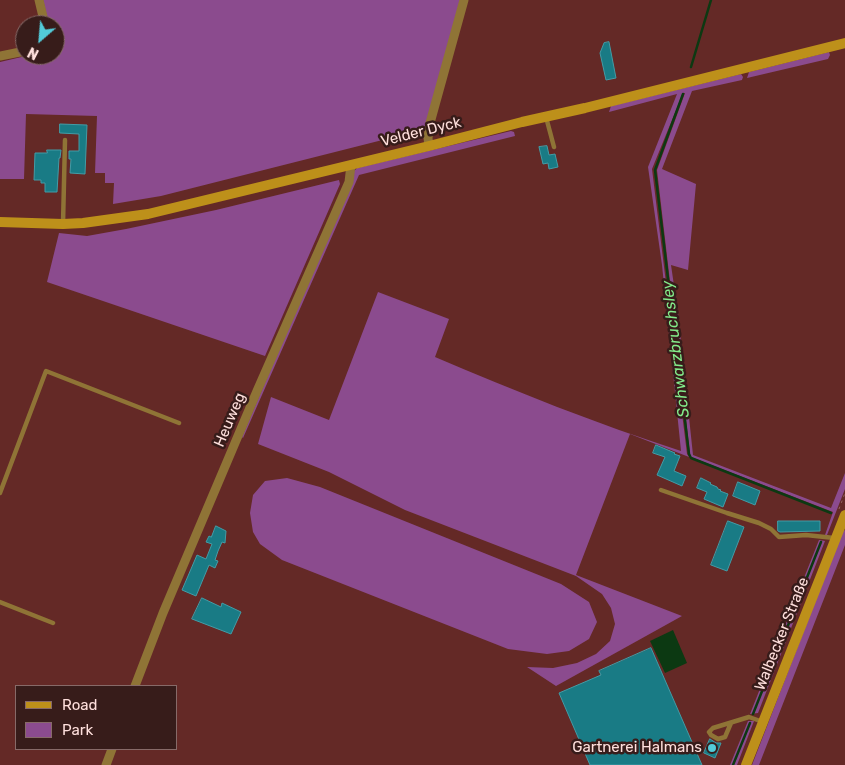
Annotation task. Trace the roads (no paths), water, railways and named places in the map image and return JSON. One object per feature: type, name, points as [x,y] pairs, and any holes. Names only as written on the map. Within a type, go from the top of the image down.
[{"type":"main road","name":"Velder Dyck","points":[[0,222],[83,223],[148,214],[845,43]]},
{"type":"main road","name":"Walbecker Straße","points":[[746,765],[845,514]]},
{"type":"street","points":[[39,0],[43,15]]},
{"type":"street","points":[[429,146],[430,123],[464,0]]},
{"type":"street","points":[[0,56],[15,53]]},
{"type":"street","name":"Heuweg","points":[[135,685],[163,612],[349,182],[351,165]]},
{"type":"street","points":[[106,765],[112,750]]},
{"type":"lane","points":[[546,117],[554,147]]},
{"type":"lane","points":[[63,224],[65,140]]},
{"type":"lane","points":[[0,493],[46,371],[180,423]]},
{"type":"lane","points":[[661,490],[726,514],[759,523],[779,537],[806,535],[836,539]]},
{"type":"lane","points":[[0,602],[53,623]]},
{"type":"lane","points":[[731,723],[725,737],[718,739],[711,735],[710,732],[713,728],[749,717],[763,722]]},
{"type":"waterway","name":"Schwarzbruchsley","points":[[691,67],[711,0]]},
{"type":"waterway","name":"Schwarzbruchsley","points":[[683,94],[655,170],[689,454],[691,458],[831,513]]},
{"type":"waterway","name":"Schwarzbruchsley","points":[[753,714],[821,542]]},
{"type":"waterway","name":"Schwarzbruchsley","points":[[733,765],[750,723]]},
{"type":"place","name":"Gartnerei Halmans","points":[[712,748]]}]
